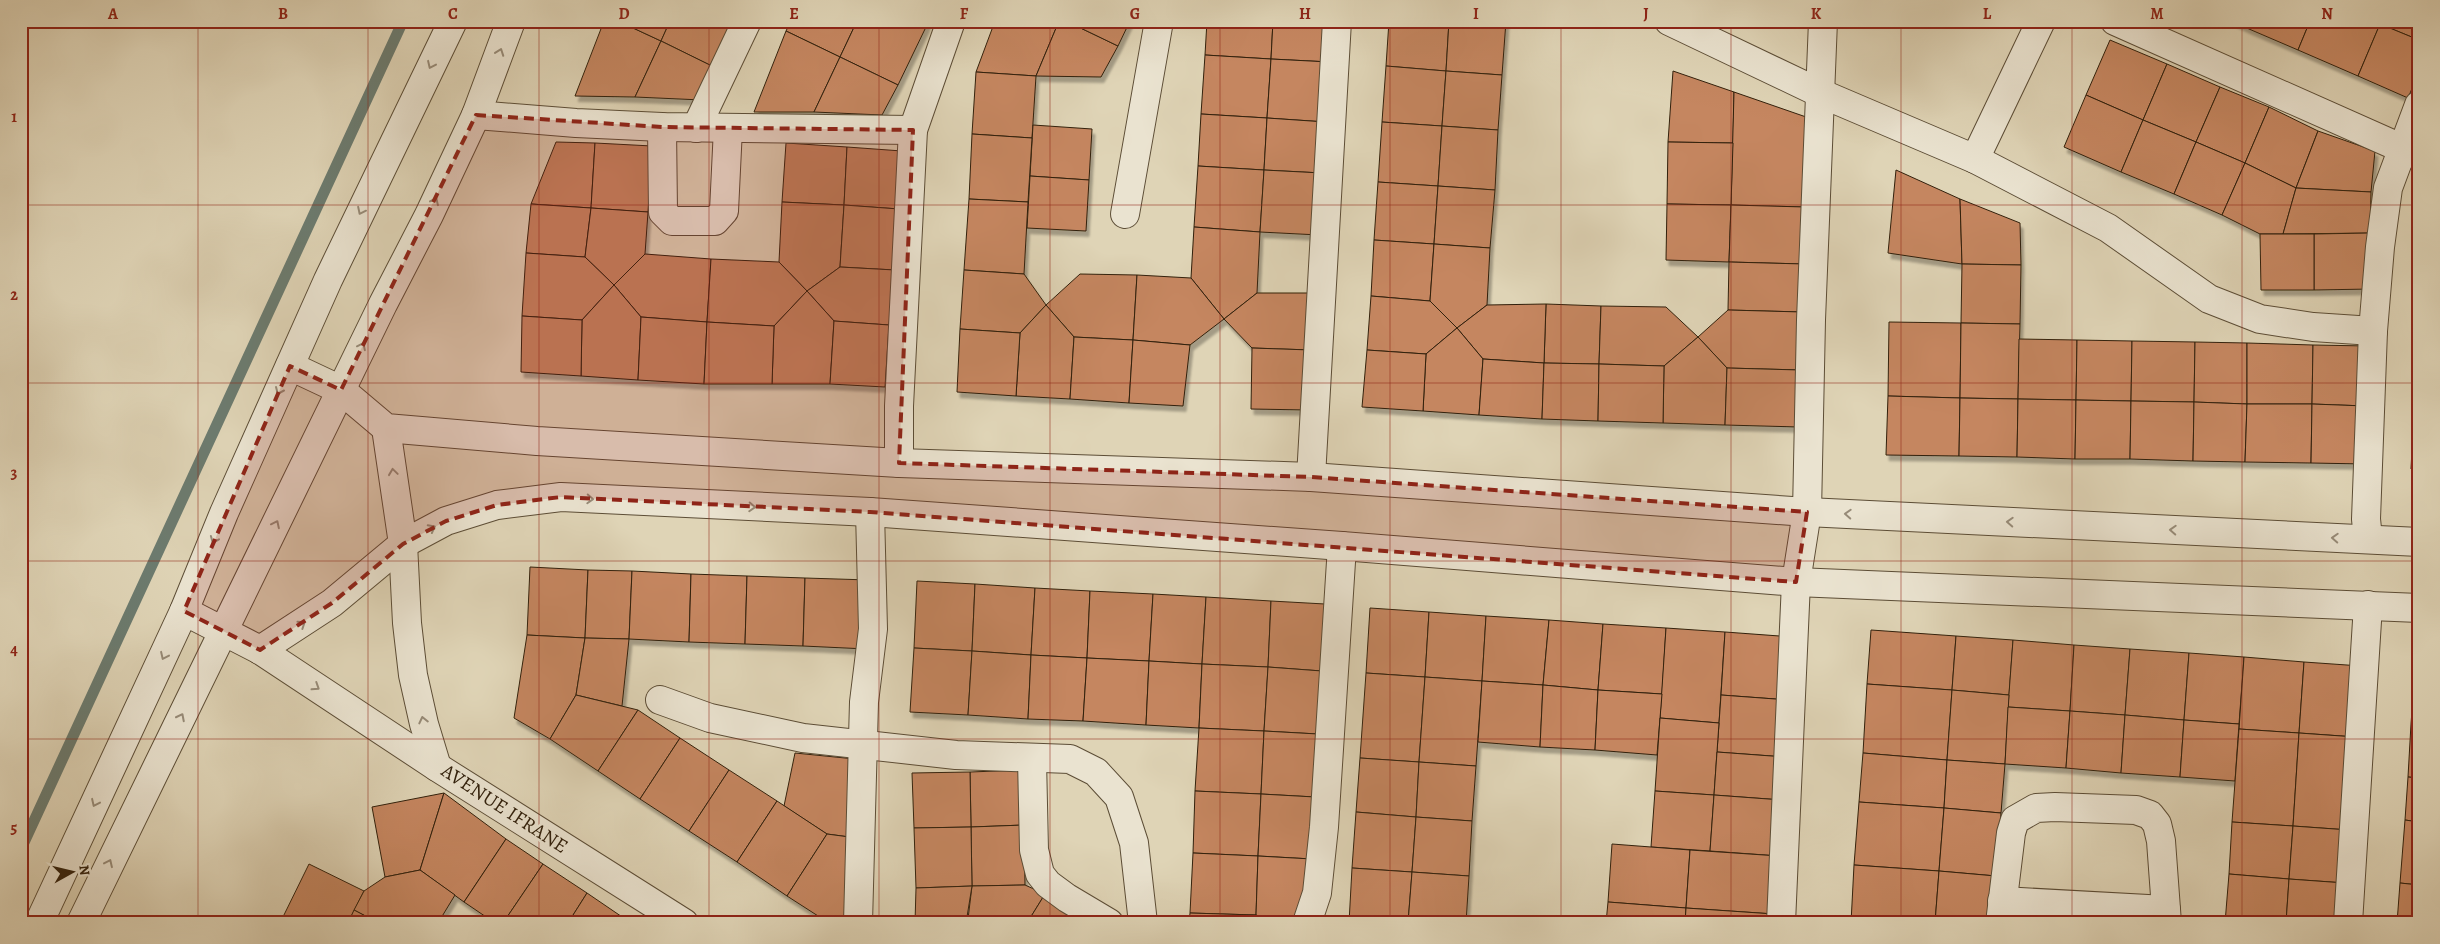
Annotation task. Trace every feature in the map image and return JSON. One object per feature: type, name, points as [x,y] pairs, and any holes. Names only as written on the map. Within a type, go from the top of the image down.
[{"type":"street","points":[[39,923],[184,611],[224,513],[328,280],[453,21]]},
{"type":"street","points":[[81,923],[476,115],[511,21]]},
{"type":"street","points":[[696,128],[747,21]]},
{"type":"street","points":[[899,463],[899,406],[913,130],[951,21]]},
{"type":"street","points":[[1125,214],[1158,21]]},
{"type":"street","points":[[1311,477],[1336,21]]},
{"type":"street","points":[[1669,21],[1820,93],[1975,159],[2108,228],[2209,299],[2260,318],[2313,327],[2373,331]]},
{"type":"street","points":[[1781,923],[1796,582],[1807,512],[1811,320],[1823,21]]},
{"type":"street","points":[[1975,159],[2041,21]]},
{"type":"street","points":[[2115,21],[2411,152]]},
{"type":"street","points":[[2368,539],[2366,519],[2373,331],[2380,247],[2388,188],[2411,152],[2419,105]]},
{"type":"street","points":[[476,115],[576,123],[662,127],[913,130]]},
{"type":"street","points":[[662,127],[663,212],[672,221],[715,221],[724,211],[728,128]]},
{"type":"street","points":[[290,366],[341,390],[386,428],[537,441],[899,463],[1311,477],[1807,512],[2419,542]]},
{"type":"street","name":"AVENUE IFRANE","points":[[386,428],[403,544],[407,623],[414,675],[424,724],[437,767],[673,920]]},
{"type":"street","points":[[260,650],[332,603],[403,544],[446,521],[497,505],[561,497],[870,512],[1342,546],[1796,582],[2419,608]]},
{"type":"street","points":[[858,923],[864,702],[873,629],[870,512]]},
{"type":"street","points":[[1307,923],[1317,893],[1324,827],[1342,546]]},
{"type":"street","points":[[2348,923],[2368,605]]},
{"type":"street","points":[[184,611],[260,650],[437,767]]},
{"type":"street","points":[[660,700],[710,718],[754,729],[863,746],[1032,759],[1051,757],[1070,759],[1096,772],[1119,797],[1134,843],[1143,923]]},
{"type":"street","points":[[1032,759],[1034,850],[1040,874],[1048,884],[1067,898],[1109,923]]},
{"type":"street","points":[[2055,807],[2136,810],[2150,815],[2157,824],[2161,841],[2167,916],[2001,912],[2010,833],[2014,820],[2024,813],[2036,808],[2055,807]]},
{"type":"highlighted area","points":[[476,115],[662,127],[913,130],[899,463],[1311,477],[1807,512],[1796,582],[870,512],[561,497],[497,505],[446,521],[403,544],[332,603],[260,650],[184,611],[290,366],[341,390]]},
{"type":"building","points":[[604,21],[618,21],[661,41],[635,97],[575,96]]},
{"type":"building","points":[[618,21],[670,21],[661,41]]},
{"type":"building","points":[[670,21],[741,21],[718,69],[661,41]]},
{"type":"building","points":[[791,21],[857,21],[840,57],[786,31]]},
{"type":"building","points":[[857,21],[913,21],[926,27],[898,85],[840,57]]},
{"type":"building","points":[[913,21],[928,21],[926,27]]},
{"type":"building","points":[[995,21],[1059,21],[1036,76],[976,72]]},
{"type":"building","points":[[1059,21],[1066,21],[1118,46],[1101,77],[1036,76]]},
{"type":"building","points":[[1066,21],[1130,21],[1118,46]]},
{"type":"building","points":[[1207,21],[1273,21],[1271,59],[1205,55]]},
{"type":"building","points":[[1273,21],[1332,21],[1330,62],[1271,59]]},
{"type":"building","points":[[1389,21],[1449,21],[1446,71],[1386,66]]},
{"type":"building","points":[[1449,21],[1506,21],[1502,75],[1446,71]]},
{"type":"building","points":[[2232,21],[2252,21],[2249,29]]},
{"type":"building","points":[[2252,21],[2310,21],[2298,50],[2249,29]]},
{"type":"building","points":[[2310,21],[2374,21],[2380,24],[2358,76],[2298,50]]},
{"type":"building","points":[[2381,21],[2419,21],[2419,40],[2380,24]]},
{"type":"building","points":[[2380,24],[2419,40],[2419,72],[2408,98],[2358,76]]},
{"type":"building","points":[[786,31],[840,57],[814,112],[754,112]]},
{"type":"building","points":[[2110,40],[2167,64],[2143,120],[2086,95]]},
{"type":"building","points":[[661,41],[718,69],[702,100],[635,97]]},
{"type":"building","points":[[1205,55],[1271,59],[1267,118],[1201,114]]},
{"type":"building","points":[[840,57],[898,85],[882,115],[814,112]]},
{"type":"building","points":[[1271,59],[1330,62],[1326,122],[1267,118]]},
{"type":"building","points":[[2167,64],[2220,87],[2196,142],[2143,120]]},
{"type":"building","points":[[1386,66],[1446,71],[1442,126],[1382,122]]},
{"type":"building","points":[[1446,71],[1502,75],[1498,130],[1442,126]]},
{"type":"building","points":[[1673,71],[1734,92],[1733,143],[1668,142]]},
{"type":"building","points":[[976,72],[1036,76],[1032,138],[972,134]]},
{"type":"building","points":[[2220,87],[2269,107],[2245,163],[2196,142]]},
{"type":"building","points":[[1734,92],[1809,118],[1805,207],[1731,205]]},
{"type":"building","points":[[2086,95],[2143,120],[2121,172],[2064,147]]},
{"type":"building","points":[[2269,107],[2318,131],[2296,188],[2245,163]]},
{"type":"building","points":[[1201,114],[1267,118],[1264,170],[1198,166]]},
{"type":"building","points":[[1267,118],[1326,122],[1322,173],[1264,170]]},
{"type":"building","points":[[2143,120],[2196,142],[2174,194],[2121,172]]},
{"type":"building","points":[[1382,122],[1442,126],[1438,186],[1378,182]]},
{"type":"building","points":[[1033,125],[1092,129],[1089,180],[1030,176]]},
{"type":"building","points":[[1442,126],[1498,130],[1495,190],[1438,186]]},
{"type":"building","points":[[2318,131],[2375,151],[2371,192],[2296,188]]},
{"type":"building","points":[[972,134],[1032,138],[1028,202],[969,199]]},
{"type":"building","points":[[556,142],[595,143],[591,208],[531,204]]},
{"type":"building","points":[[1668,142],[1733,143],[1731,205],[1667,204]]},
{"type":"building","points":[[2196,142],[2245,163],[2222,215],[2174,194]]},
{"type":"building","points":[[595,143],[652,146],[648,212],[591,208]]},
{"type":"building","points":[[786,143],[847,147],[844,205],[782,202]]},
{"type":"building","points":[[847,147],[902,151],[899,209],[844,205]]},
{"type":"building","points":[[2245,163],[2296,188],[2283,234],[2260,234],[2222,215]]},
{"type":"building","points":[[1198,166],[1264,170],[1260,232],[1194,227]]},
{"type":"building","points":[[1264,170],[1322,173],[1319,235],[1260,232]]},
{"type":"building","points":[[1896,170],[1960,199],[1962,264],[1888,253]]},
{"type":"building","points":[[1030,176],[1089,180],[1086,231],[1027,228]]},
{"type":"building","points":[[1378,182],[1438,186],[1434,244],[1374,240]]},
{"type":"building","points":[[1438,186],[1495,190],[1490,248],[1434,244]]},
{"type":"building","points":[[2296,188],[2371,192],[2370,233],[2283,234]]},
{"type":"building","points":[[969,199],[1028,202],[1024,274],[964,270]]},
{"type":"building","points":[[1960,199],[2020,223],[2021,265],[1962,264]]},
{"type":"building","points":[[782,202],[844,205],[840,267],[807,291],[779,262]]},
{"type":"building","points":[[531,204],[591,208],[585,257],[526,253]]},
{"type":"building","points":[[1667,204],[1731,205],[1729,262],[1666,260]]},
{"type":"building","points":[[844,205],[899,209],[895,270],[840,267]]},
{"type":"building","points":[[1731,205],[1805,207],[1804,264],[1729,262]]},
{"type":"building","points":[[591,208],[648,212],[645,254],[614,285],[585,257]]},
{"type":"building","points":[[1194,227],[1260,232],[1257,293],[1224,319],[1191,278]]},
{"type":"building","points":[[2370,233],[2371,289],[2314,290],[2314,234]]},
{"type":"building","points":[[2260,234],[2314,234],[2314,290],[2261,290]]},
{"type":"building","points":[[1374,240],[1434,244],[1430,301],[1371,296]]},
{"type":"building","points":[[1434,244],[1490,248],[1487,305],[1457,328],[1430,301]]},
{"type":"building","points":[[526,253],[585,257],[614,285],[582,320],[522,316]]},
{"type":"building","points":[[645,254],[711,259],[707,322],[641,317],[614,285]]},
{"type":"building","points":[[711,259],[779,262],[807,291],[774,326],[707,322]]},
{"type":"building","points":[[1729,262],[1804,264],[1802,312],[1728,310]]},
{"type":"building","points":[[1962,264],[2021,265],[2020,324],[1961,323]]},
{"type":"building","points":[[840,267],[895,270],[889,325],[834,321],[807,291]]},
{"type":"building","points":[[964,270],[1024,274],[1046,305],[1020,333],[960,329]]},
{"type":"building","points":[[1080,274],[1137,275],[1133,340],[1074,337],[1046,305]]},
{"type":"building","points":[[1137,275],[1191,278],[1224,319],[1190,345],[1133,340]]},
{"type":"building","points":[[614,285],[641,317],[638,380],[581,376],[582,320]]},
{"type":"building","points":[[807,291],[834,321],[830,384],[772,384],[774,326]]},
{"type":"building","points":[[1257,293],[1317,293],[1311,350],[1252,348],[1224,319]]},
{"type":"building","points":[[1371,296],[1430,301],[1457,328],[1426,354],[1367,350]]},
{"type":"building","points":[[1546,304],[1601,306],[1599,364],[1544,363]]},
{"type":"building","points":[[1546,304],[1544,363],[1483,359],[1457,328],[1487,305]]},
{"type":"building","points":[[1046,305],[1074,337],[1070,399],[1016,396],[1020,333]]},
{"type":"building","points":[[1601,306],[1666,307],[1698,337],[1664,366],[1599,364]]},
{"type":"building","points":[[1728,310],[1802,312],[1800,370],[1727,368],[1698,337]]},
{"type":"building","points":[[2419,310],[2419,352],[2417,352]]},
{"type":"building","points":[[522,316],[582,320],[581,376],[521,372]]},
{"type":"building","points":[[641,317],[707,322],[704,384],[638,380]]},
{"type":"building","points":[[834,321],[889,325],[885,387],[830,384]]},
{"type":"building","points":[[707,322],[774,326],[772,384],[704,384]]},
{"type":"building","points":[[1889,322],[1961,323],[1960,398],[1888,396]]},
{"type":"building","points":[[1961,323],[2020,324],[2018,399],[1960,398]]},
{"type":"building","points":[[1457,328],[1483,359],[1479,415],[1423,411],[1426,354]]},
{"type":"building","points":[[960,329],[1020,333],[1016,396],[957,392]]},
{"type":"building","points":[[1074,337],[1133,340],[1129,403],[1070,399]]},
{"type":"building","points":[[1698,337],[1727,368],[1725,425],[1663,423],[1664,366]]},
{"type":"building","points":[[2019,339],[2077,340],[2076,400],[2018,399]]},
{"type":"building","points":[[1133,340],[1190,345],[1183,406],[1129,403]]},
{"type":"building","points":[[2077,340],[2132,341],[2131,401],[2076,400]]},
{"type":"building","points":[[2132,341],[2195,342],[2194,402],[2131,401]]},
{"type":"building","points":[[2195,342],[2247,343],[2247,404],[2194,402]]},
{"type":"building","points":[[2247,343],[2313,345],[2312,404],[2247,404]]},
{"type":"building","points":[[2313,345],[2368,346],[2366,406],[2312,404]]},
{"type":"building","points":[[1252,348],[1311,350],[1309,410],[1251,409]]},
{"type":"building","points":[[1367,350],[1426,354],[1423,411],[1362,407]]},
{"type":"building","points":[[2417,352],[2419,352],[2419,409],[2414,409]]},
{"type":"building","points":[[1483,359],[1544,363],[1542,419],[1479,415]]},
{"type":"building","points":[[1544,363],[1599,364],[1598,421],[1542,419]]},
{"type":"building","points":[[1599,364],[1664,366],[1663,423],[1598,421]]},
{"type":"building","points":[[1727,368],[1800,370],[1799,427],[1725,425]]},
{"type":"building","points":[[1888,396],[1960,398],[1959,456],[1886,455]]},
{"type":"building","points":[[1960,398],[2018,399],[2017,457],[1959,456]]},
{"type":"building","points":[[2018,399],[2076,400],[2075,459],[2017,457]]},
{"type":"building","points":[[2076,400],[2131,401],[2130,459],[2075,459]]},
{"type":"building","points":[[2131,401],[2194,402],[2193,461],[2130,459]]},
{"type":"building","points":[[2194,402],[2247,404],[2245,462],[2193,461]]},
{"type":"building","points":[[2247,404],[2312,404],[2311,463],[2245,462]]},
{"type":"building","points":[[2312,404],[2366,406],[2365,464],[2311,463]]},
{"type":"building","points":[[2414,409],[2419,409],[2419,470],[2411,469]]},
{"type":"building","points":[[530,567],[588,570],[585,638],[527,635]]},
{"type":"building","points":[[588,570],[632,571],[629,639],[585,638]]},
{"type":"building","points":[[632,571],[691,574],[689,642],[629,639]]},
{"type":"building","points":[[691,574],[747,576],[745,644],[689,642]]},
{"type":"building","points":[[747,576],[805,578],[803,646],[745,644]]},
{"type":"building","points":[[805,578],[869,580],[867,649],[803,646]]},
{"type":"building","points":[[917,581],[975,584],[972,651],[914,648]]},
{"type":"building","points":[[975,584],[1035,588],[1031,655],[972,651]]},
{"type":"building","points":[[1035,588],[1090,591],[1087,658],[1031,655]]},
{"type":"building","points":[[1090,591],[1153,594],[1149,661],[1087,658]]},
{"type":"building","points":[[1153,594],[1206,597],[1202,664],[1149,661]]},
{"type":"building","points":[[1206,597],[1271,601],[1268,667],[1202,664]]},
{"type":"building","points":[[1271,601],[1325,604],[1322,671],[1268,667]]},
{"type":"building","points":[[1370,608],[1429,612],[1425,677],[1366,673]]},
{"type":"building","points":[[1429,612],[1486,616],[1482,681],[1425,677]]},
{"type":"building","points":[[1486,616],[1549,620],[1543,685],[1482,681]]},
{"type":"building","points":[[1549,620],[1603,624],[1598,690],[1543,685]]},
{"type":"building","points":[[1603,624],[1666,628],[1662,694],[1598,690]]},
{"type":"building","points":[[1666,628],[1725,632],[1719,723],[1660,718]]},
{"type":"building","points":[[1871,630],[1956,636],[1952,690],[1867,684]]},
{"type":"building","points":[[1725,632],[1793,637],[1789,700],[1721,695]]},
{"type":"building","points":[[527,635],[585,638],[576,695],[550,739],[514,718]]},
{"type":"building","points":[[1956,636],[2013,640],[2009,695],[1952,690]]},
{"type":"building","points":[[585,638],[629,639],[622,706],[576,695]]},
{"type":"building","points":[[2013,640],[2074,645],[2070,711],[2008,707]]},
{"type":"building","points":[[2074,645],[2130,649],[2125,715],[2070,711]]},
{"type":"building","points":[[914,648],[972,651],[968,715],[910,712]]},
{"type":"building","points":[[2130,649],[2189,653],[2184,720],[2125,715]]},
{"type":"building","points":[[972,651],[1031,655],[1028,719],[968,715]]},
{"type":"building","points":[[2189,653],[2244,657],[2239,724],[2184,720]]},
{"type":"building","points":[[1031,655],[1087,658],[1083,721],[1028,719]]},
{"type":"building","points":[[2244,657],[2304,662],[2299,733],[2239,729]]},
{"type":"building","points":[[1087,658],[1149,661],[1146,725],[1083,721]]},
{"type":"building","points":[[1149,661],[1202,664],[1199,728],[1146,725]]},
{"type":"building","points":[[2304,662],[2361,666],[2356,737],[2299,733]]},
{"type":"building","points":[[1202,664],[1268,667],[1264,731],[1199,728]]},
{"type":"building","points":[[1268,667],[1322,671],[1318,734],[1264,731]]},
{"type":"building","points":[[2415,669],[2419,669],[2419,724],[2411,724]]},
{"type":"building","points":[[1366,673],[1425,677],[1419,762],[1360,758]]},
{"type":"building","points":[[1425,677],[1482,681],[1476,766],[1419,762]]},
{"type":"building","points":[[1482,681],[1543,685],[1540,747],[1478,742]]},
{"type":"building","points":[[1867,684],[1952,690],[1947,760],[1863,753]]},
{"type":"building","points":[[1543,685],[1598,690],[1595,750],[1540,747]]},
{"type":"building","points":[[1598,690],[1662,694],[1657,755],[1595,750]]},
{"type":"building","points":[[1952,690],[2009,695],[2005,764],[1947,760]]},
{"type":"building","points":[[576,695],[638,710],[598,771],[550,739]]},
{"type":"building","points":[[1721,695],[1789,700],[1785,757],[1717,752]]},
{"type":"building","points":[[2008,707],[2070,711],[2066,768],[2005,764]]},
{"type":"building","points":[[638,710],[680,738],[640,799],[598,771]]},
{"type":"building","points":[[2070,711],[2125,715],[2121,773],[2066,768]]},
{"type":"building","points":[[2125,715],[2184,720],[2180,777],[2121,773]]},
{"type":"building","points":[[1660,718],[1719,723],[1714,795],[1655,791]]},
{"type":"building","points":[[2184,720],[2239,724],[2235,781],[2180,777]]},
{"type":"building","points":[[2411,724],[2419,724],[2419,778],[2408,777]]},
{"type":"building","points":[[1199,728],[1264,731],[1261,794],[1195,791]]},
{"type":"building","points":[[2239,729],[2299,733],[2293,826],[2232,822]]},
{"type":"building","points":[[1264,731],[1318,734],[1315,797],[1261,794]]},
{"type":"building","points":[[2299,733],[2356,737],[2349,830],[2293,826]]},
{"type":"building","points":[[680,738],[729,770],[689,831],[640,799]]},
{"type":"building","points":[[1717,752],[1785,757],[1782,800],[1714,795]]},
{"type":"building","points":[[795,753],[855,759],[857,838],[827,834],[784,806]]},
{"type":"building","points":[[1863,753],[1947,760],[1944,808],[1859,802]]},
{"type":"building","points":[[1360,758],[1419,762],[1416,817],[1356,812]]},
{"type":"building","points":[[1947,760],[2005,764],[2001,813],[1944,808]]},
{"type":"building","points":[[1419,762],[1476,766],[1472,821],[1416,817]]},
{"type":"building","points":[[729,770],[777,801],[737,862],[689,831]]},
{"type":"building","points":[[1022,770],[1024,825],[971,827],[970,772]]},
{"type":"building","points":[[970,772],[971,827],[914,828],[912,773]]},
{"type":"building","points":[[2408,777],[2419,778],[2419,822],[2405,820]]},
{"type":"building","points":[[1195,791],[1261,794],[1258,856],[1193,853]]},
{"type":"building","points":[[1655,791],[1714,795],[1710,851],[1651,847]]},
{"type":"building","points":[[444,793],[420,870],[385,877],[372,807]]},
{"type":"building","points":[[444,793],[506,839],[464,902],[420,870]]},
{"type":"building","points":[[1261,794],[1315,797],[1312,859],[1258,856]]},
{"type":"building","points":[[1714,795],[1782,800],[1779,856],[1710,851]]},
{"type":"building","points":[[777,801],[827,834],[787,896],[737,862]]},
{"type":"building","points":[[1859,802],[1944,808],[1939,871],[1854,865]]},
{"type":"building","points":[[1944,808],[2001,813],[1996,876],[1939,871]]},
{"type":"building","points":[[1356,812],[1416,817],[1412,872],[1352,868]]},
{"type":"building","points":[[1416,817],[1472,821],[1469,876],[1412,872]]},
{"type":"building","points":[[2405,820],[2419,822],[2419,885],[2400,883]]},
{"type":"building","points":[[2232,822],[2293,826],[2289,879],[2229,874]]},
{"type":"building","points":[[1024,825],[1025,885],[972,886],[971,827]]},
{"type":"building","points":[[2293,826],[2349,830],[2345,883],[2289,879]]},
{"type":"building","points":[[971,827],[972,886],[916,888],[914,828]]},
{"type":"building","points":[[827,834],[857,838],[857,923],[829,923],[787,896]]},
{"type":"building","points":[[506,839],[543,864],[503,923],[495,923],[464,902]]},
{"type":"building","points":[[1612,844],[1690,850],[1686,908],[1608,902]]},
{"type":"building","points":[[1690,850],[1779,856],[1774,914],[1686,908]]},
{"type":"building","points":[[1193,853],[1258,856],[1256,915],[1190,913]]},
{"type":"building","points":[[1258,856],[1312,859],[1311,897],[1292,923],[1270,923],[1256,915]]},
{"type":"building","points":[[309,864],[364,891],[348,923],[280,923]]},
{"type":"building","points":[[543,864],[587,893],[568,923],[503,923]]},
{"type":"building","points":[[1854,865],[1939,871],[1935,923],[1851,923]]},
{"type":"building","points":[[1352,868],[1412,872],[1408,923],[1349,923]]},
{"type":"building","points":[[420,870],[455,895],[438,923],[379,923],[354,910],[364,891],[385,877]]},
{"type":"building","points":[[1939,871],[1996,876],[1993,923],[1935,923]]},
{"type":"building","points":[[1412,872],[1469,876],[1466,923],[1408,923]]},
{"type":"building","points":[[2229,874],[2289,879],[2286,923],[2225,923]]},
{"type":"building","points":[[2289,879],[2345,883],[2343,923],[2286,923]]},
{"type":"building","points":[[2400,883],[2419,885],[2419,923],[2397,923]]},
{"type":"building","points":[[1025,885],[1045,894],[1027,923],[974,923],[968,919],[972,886]]},
{"type":"building","points":[[972,886],[966,923],[915,923],[916,888]]},
{"type":"building","points":[[587,893],[631,923],[568,923]]},
{"type":"building","points":[[1045,894],[1084,923],[1027,923]]},
{"type":"building","points":[[1608,902],[1686,908],[1685,923],[1606,923]]},
{"type":"building","points":[[1686,908],[1774,914],[1774,923],[1685,923]]},
{"type":"building","points":[[354,910],[379,923],[348,923]]},
{"type":"building","points":[[1190,913],[1256,915],[1270,923],[1189,923]]},
{"type":"waterway","points":[[21,849],[403,21]]}]
